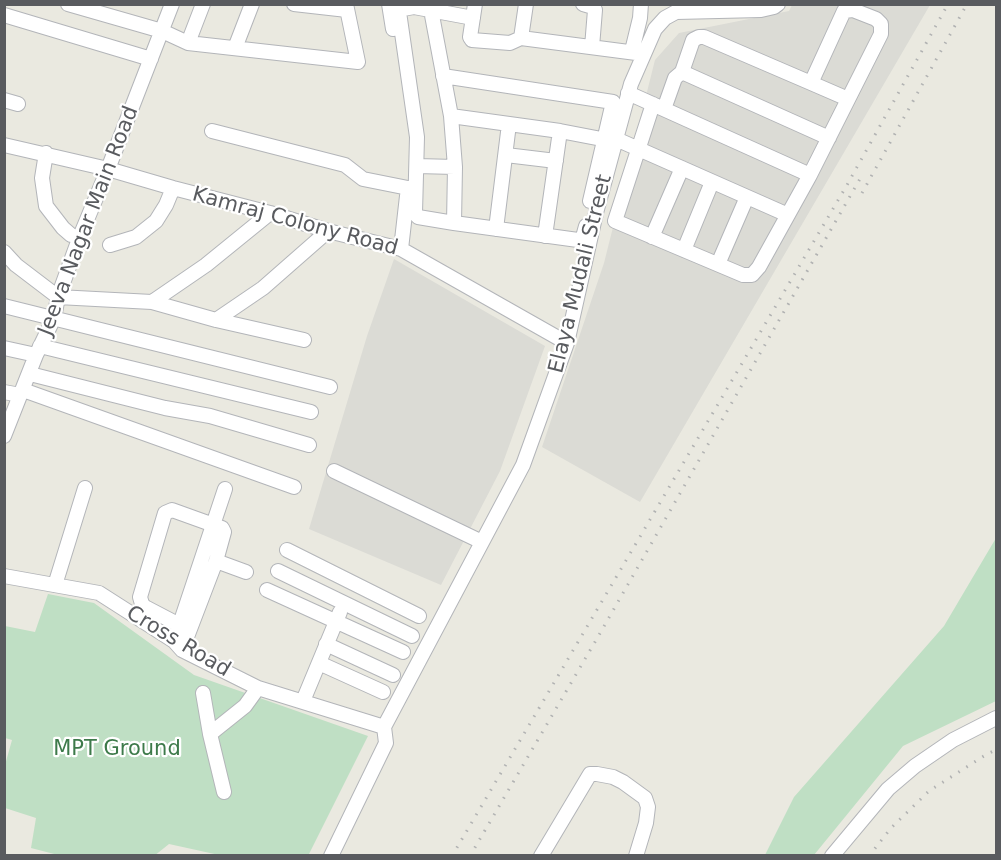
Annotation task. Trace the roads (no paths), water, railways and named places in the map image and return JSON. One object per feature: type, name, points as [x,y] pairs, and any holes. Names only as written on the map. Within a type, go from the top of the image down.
[{"type":"street","points":[[68,4],[162,31],[189,43],[358,62],[346,7],[294,4]]},
{"type":"street","name":"Jeeva Nagar Main Road","points":[[4,436],[38,350],[54,318],[58,297],[79,238],[172,4]]},
{"type":"street","points":[[189,43],[203,4]]},
{"type":"street","points":[[235,48],[252,4]]},
{"type":"street","points":[[521,38],[526,4]]},
{"type":"street","points":[[396,7],[474,11],[470,37],[472,40],[510,43],[521,38],[638,52],[641,4]]},
{"type":"street","name":"Elaya Mudali Street","points":[[331,855],[386,743],[384,727],[523,465],[567,343],[612,140],[628,93],[638,52],[665,18],[676,12],[761,10],[774,8],[778,4]]},
{"type":"street","points":[[590,5],[595,14],[592,47]]},
{"type":"street","points":[[396,7],[417,137],[416,216],[545,236],[578,240],[583,237],[612,140],[613,102],[443,76]]},
{"type":"street","points":[[396,7],[413,146],[401,249]]},
{"type":"street","points":[[431,10],[451,116],[455,167],[454,223]]},
{"type":"street","points":[[811,83],[844,11],[853,10],[880,24],[881,34],[829,138],[759,267],[752,274],[743,275],[615,221],[639,149],[675,78],[682,72],[693,40],[704,37],[848,99]]},
{"type":"street","points":[[6,20],[151,59]]},
{"type":"street","points":[[682,72],[829,138]]},
{"type":"street","points":[[628,93],[810,175]]},
{"type":"street","points":[[451,116],[612,140],[639,149],[788,215]]},
{"type":"street","points":[[496,229],[509,124]]},
{"type":"street","points":[[212,131],[345,165],[363,179],[408,189]]},
{"type":"street","points":[[545,236],[560,131]]},
{"type":"street","name":"Kamraj Colony Road","points":[[4,145],[108,169],[328,231],[401,249],[567,343]]},
{"type":"street","points":[[46,153],[42,178],[46,206],[71,235]]},
{"type":"street","points":[[506,155],[556,161]]},
{"type":"street","points":[[417,166],[455,167]]},
{"type":"street","points":[[652,237],[682,168]]},
{"type":"street","points":[[684,250],[712,182]]},
{"type":"street","points":[[110,245],[136,237],[156,221],[174,188]]},
{"type":"street","points":[[718,264],[747,197]]},
{"type":"street","points":[[152,302],[206,265],[270,213]]},
{"type":"street","points":[[216,320],[263,288],[328,231]]},
{"type":"street","points":[[4,252],[16,265],[58,297],[152,302],[216,320],[304,340]]},
{"type":"street","points":[[4,306],[330,387]]},
{"type":"street","points":[[4,348],[38,350],[311,412]]},
{"type":"street","points":[[30,374],[165,408],[210,416],[309,445]]},
{"type":"street","points":[[4,392],[21,392],[294,487]]},
{"type":"street","points":[[334,471],[482,542]]},
{"type":"street","points":[[55,585],[85,488]]},
{"type":"street","points":[[185,627],[225,489]]},
{"type":"street","points":[[178,645],[216,561],[224,532],[222,528],[172,510],[165,513],[140,597],[145,607],[185,627]]},
{"type":"street","points":[[286,550],[419,616]]},
{"type":"street","points":[[216,561],[246,572]]},
{"type":"street","points":[[278,571],[412,636]]},
{"type":"street","name":"Cross Road","points":[[4,576],[99,593],[178,645],[258,688],[384,727]]},
{"type":"street","points":[[303,701],[353,582]]},
{"type":"street","points":[[267,590],[402,652]]},
{"type":"street","points":[[326,644],[393,675]]},
{"type":"street","points":[[319,663],[383,692]]},
{"type":"street","points":[[210,734],[245,706],[258,688]]},
{"type":"street","points":[[203,693],[224,792]]},
{"type":"street","points":[[832,855],[888,789],[915,766],[953,740],[996,718]]},
{"type":"street","points":[[541,855],[590,774],[597,774],[614,777],[645,798],[648,807],[646,823],[636,855]]},
{"type":"railway","points":[[452,856],[847,185],[948,4]]},
{"type":"railway","points":[[862,193],[967,4]]},
{"type":"railway","points":[[470,856],[861,177]]},
{"type":"railway","points":[[869,856],[891,828],[929,791],[996,750]]},
{"type":"park label","name":"MPT Ground","points":[[117,750]]}]
